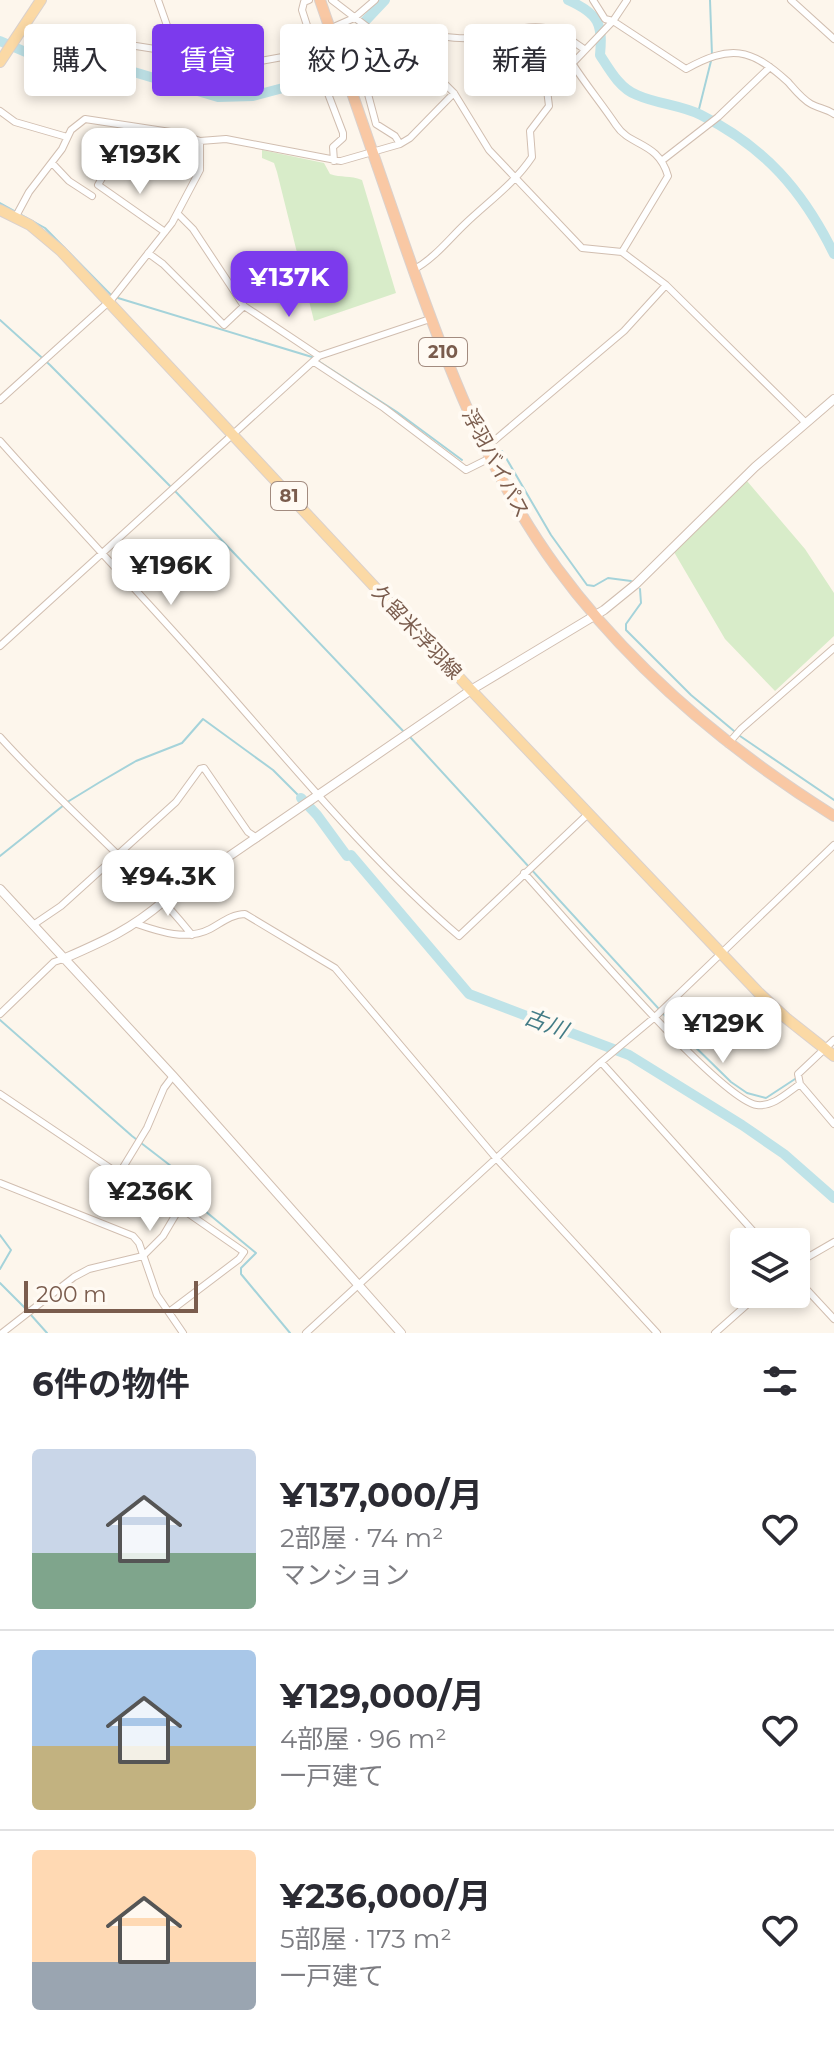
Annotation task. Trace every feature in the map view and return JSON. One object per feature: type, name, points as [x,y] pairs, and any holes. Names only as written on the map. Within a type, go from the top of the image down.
[{"type":"highway","name":"浮羽バイパス","points":[[320,0],[326,24]]},
{"type":"highway","name":"浮羽バイパス","points":[[355,96],[430,319],[484,446],[556,566],[595,615],[655,681],[728,744],[834,816]]},
{"type":"main road","points":[[2,59],[41,0]]},
{"type":"main road","name":"久留米浮羽線","points":[[0,210],[16,214],[54,244],[111,299],[232,435],[588,814],[786,1018],[834,1056]]},
{"type":"street","points":[[158,0],[166,24]]},
{"type":"street","points":[[307,24],[302,10],[304,2],[309,0]]},
{"type":"street","points":[[332,0],[362,24]]},
{"type":"street","points":[[340,24],[354,18],[375,0]]},
{"type":"street","points":[[593,0],[610,23],[686,69],[712,55],[733,52],[751,56],[770,67],[812,105],[834,114]]},
{"type":"street","points":[[576,58],[627,0]]},
{"type":"street","points":[[791,0],[834,39]]},
{"type":"street","points":[[448,36],[468,39],[543,28],[560,33],[584,49]]},
{"type":"street","points":[[18,35],[82,44],[152,48]]},
{"type":"street","points":[[664,159],[718,117],[770,67]]},
{"type":"street","points":[[576,69],[591,93],[612,115],[617,127],[664,159],[668,176],[665,186],[641,218],[622,252]]},
{"type":"street","points":[[448,87],[489,150],[582,248],[622,252],[666,285],[806,423]]},
{"type":"street","points":[[16,214],[75,125],[85,119],[177,133],[200,141],[226,139],[334,161],[400,144],[410,138],[454,93]]},
{"type":"street","points":[[329,96],[343,133],[343,138],[333,147],[334,161]]},
{"type":"street","points":[[368,96],[376,124],[395,136],[400,144]]},
{"type":"street","points":[[413,270],[427,261],[517,179],[532,157],[530,131],[549,106],[548,96]]},
{"type":"street","points":[[0,111],[15,122],[67,137]]},
{"type":"street","points":[[127,126],[119,148],[98,185],[165,232]]},
{"type":"street","points":[[0,400],[111,299],[165,232],[178,214],[200,170],[200,141]]},
{"type":"street","points":[[52,163],[69,181],[92,196]]},
{"type":"street","points":[[178,214],[193,229],[244,306],[466,470],[490,458]]},
{"type":"street","points":[[148,253],[224,325],[244,306]]},
{"type":"street","points":[[484,446],[624,331],[666,285]]},
{"type":"street","points":[[0,646],[316,359],[430,319]]},
{"type":"street","points":[[0,1014],[54,962],[137,924],[164,901],[471,690],[595,615],[636,584],[755,467],[834,399]]},
{"type":"street","points":[[0,441],[360,842],[459,936],[588,814]]},
{"type":"street","points":[[728,744],[834,648]]},
{"type":"street","points":[[0,737],[43,785],[164,901],[192,935]]},
{"type":"street","points":[[33,925],[61,906],[118,856],[176,802],[195,774],[204,768],[248,832],[257,838]]},
{"type":"street","points":[[306,1333],[601,1062],[655,1017],[834,845]]},
{"type":"street","points":[[524,873],[711,1075],[745,1101],[757,1105],[768,1104],[800,1084]]},
{"type":"street","points":[[0,889],[173,1076],[401,1333]]},
{"type":"street","points":[[137,924],[158,931],[192,935],[237,914],[245,914],[335,968],[496,1158],[657,1333]]},
{"type":"street","points":[[834,1040],[798,1074],[800,1084],[834,1124]]},
{"type":"street","points":[[601,1062],[750,1228]]},
{"type":"street","points":[[119,1174],[173,1076]]},
{"type":"street","points":[[0,1094],[137,1189],[166,1198],[244,1252],[169,1312]]},
{"type":"street","points":[[825,1114],[834,1107]]},
{"type":"street","points":[[0,1183],[127,1232],[139,1243],[157,1295],[183,1333]]},
{"type":"street","points":[[2,1333],[74,1277],[89,1269],[143,1256],[163,1236],[179,1209]]},
{"type":"street","points":[[810,1256],[834,1242]]},
{"type":"street","points":[[810,1293],[834,1319]]},
{"type":"street","points":[[715,1333],[743,1308]]},
{"type":"green space","points":[[262,150],[324,163],[330,174],[362,180],[396,293],[314,321],[277,172],[274,163],[262,158]]},
{"type":"green space","points":[[747,481],[805,549],[834,593],[834,636],[775,691],[725,639],[674,552]]},
{"type":"waterway","points":[[0,41],[42,59],[68,65],[117,67],[218,97],[253,96],[283,88],[314,68],[351,36],[385,0]]},
{"type":"waterway","points":[[568,0],[593,15],[597,21],[601,35],[600,55],[620,83],[645,98],[701,115],[763,156],[809,210],[834,254]]},
{"type":"waterway","points":[[710,0],[712,55]]},
{"type":"waterway","points":[[698,113],[711,61]]},
{"type":"waterway","points":[[0,203],[45,228],[112,296]]},
{"type":"waterway","points":[[118,298],[312,357],[397,412],[462,460]]},
{"type":"waterway","points":[[0,320],[50,365],[171,487]]},
{"type":"waterway","points":[[502,451],[551,535],[587,585],[594,586],[608,578],[631,581]]},
{"type":"waterway","points":[[175,491],[405,733]]},
{"type":"waterway","points":[[640,589],[641,603],[626,624],[626,630],[691,695],[734,731]]},
{"type":"waterway","points":[[0,856],[69,801],[136,761],[182,743],[203,719],[273,770],[301,798]]},
{"type":"waterway","points":[[740,736],[834,800]]},
{"type":"waterway","points":[[410,737],[680,1032],[731,1082],[747,1093],[766,1098],[795,1079]]},
{"type":"waterway","name":"古川","points":[[301,798],[347,856],[351,855],[469,994],[629,1055],[784,1154],[834,1198]]},
{"type":"waterway","points":[[0,1020],[132,1136],[206,1193],[199,1206],[256,1253],[241,1268],[241,1274],[290,1333]]},
{"type":"waterway","points":[[0,1235],[11,1250],[0,1269]]},
{"type":"waterway","points":[[0,1283],[27,1310]]},
{"type":"waterway","points":[[31,1315],[47,1333]]}]
